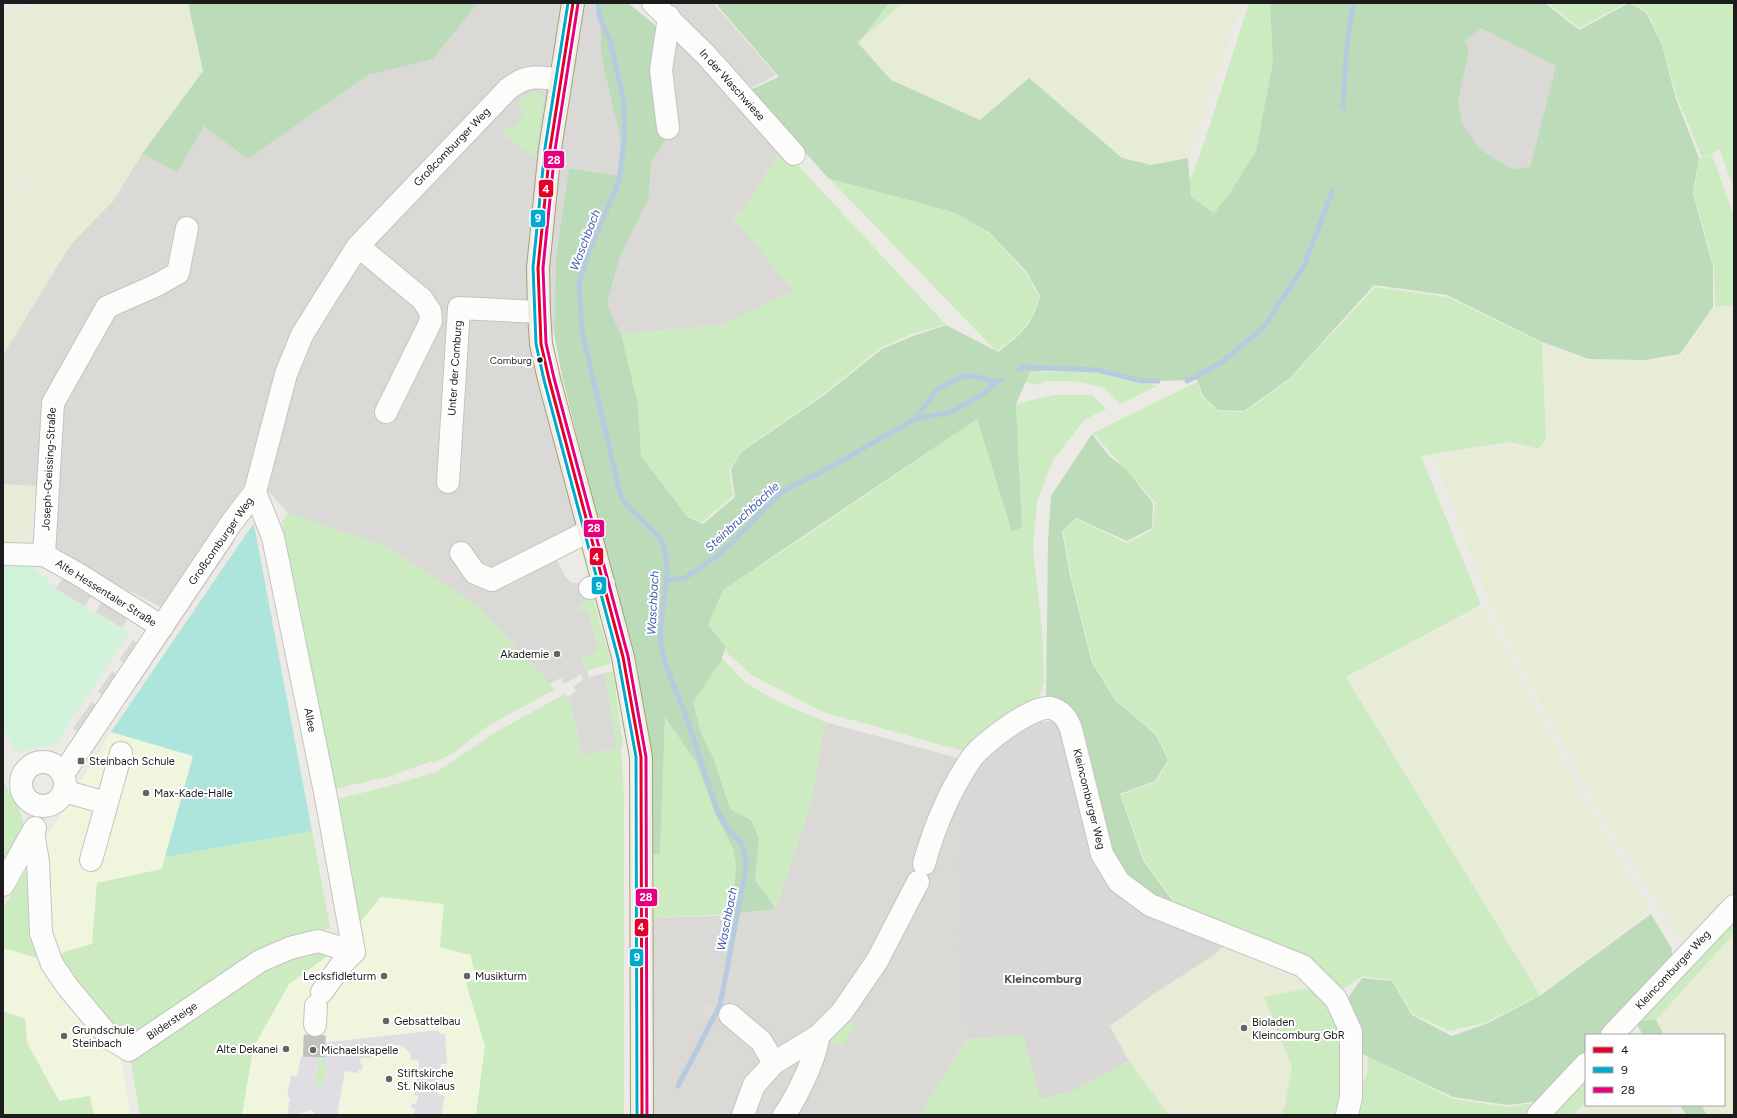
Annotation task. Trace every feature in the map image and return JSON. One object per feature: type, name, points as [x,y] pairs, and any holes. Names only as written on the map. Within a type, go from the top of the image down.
[{"type":"main road","points":[[573,3],[550,149],[538,268],[538,312],[542,344],[549,379],[589,531],[597,586],[624,657],[641,757],[642,1115]]},
{"type":"street","name":"In der Waschwiese","points":[[653,3],[669,17],[721,71],[794,154]]},
{"type":"street","points":[[668,128],[661,70],[669,17]]},
{"type":"street","name":"Großcomburger Weg","points":[[3,885],[46,806],[59,800],[63,782],[162,627],[232,522],[255,492],[286,374],[302,335],[358,246],[508,89],[518,81],[529,77],[560,80]]},
{"type":"street","name":"Joseph-Greissing-Straße","points":[[44,555],[53,403],[107,308],[157,285],[178,273],[187,228]]},
{"type":"street","points":[[358,246],[422,299],[430,311],[432,321],[386,412]]},
{"type":"street","name":"Unter der Comburg","points":[[448,482],[459,308],[538,312]]},
{"type":"street","name":"Allee","points":[[255,492],[273,537],[326,797],[354,952]]},
{"type":"street","points":[[461,553],[475,573],[492,580],[589,531]]},
{"type":"street","name":"Alte Hessentaler Straße","points":[[3,554],[44,555],[78,574],[162,627]]},
{"type":"street","name":"Kleincomburger Weg","points":[[743,1115],[754,1085],[774,1063],[818,1036],[842,1012],[877,961],[921,873],[954,787],[972,757],[1002,730],[1038,709],[1050,708],[1058,711],[1064,716],[1071,729],[1102,854],[1119,882],[1150,905],[1303,966],[1336,999],[1351,1032],[1351,1097],[1347,1115]]},
{"type":"street","points":[[91,860],[121,754]]},
{"type":"street","points":[[46,806],[33,803],[24,794],[22,781],[24,774],[33,764],[47,762],[53,764],[63,782],[106,803]]},
{"type":"street","name":"Bildersteige","points":[[33,832],[38,862],[41,933],[52,964],[67,986],[111,1039],[129,1050],[260,960],[290,948],[318,941],[354,952]]},
{"type":"street","name":"Kleincomburger Weg","points":[[1613,1034],[1734,906]]},
{"type":"street","points":[[317,1008],[341,965],[354,952]]},
{"type":"street","points":[[730,1016],[761,1041],[774,1063]]},
{"type":"street","points":[[784,1115],[791,1106],[808,1069],[818,1044],[818,1036]]},
{"type":"street","points":[[1538,1115],[1585,1065]]},
{"type":"shaded area","points":[[49,3],[187,3],[202,70],[142,154],[113,201],[71,244],[3,355],[3,202],[47,166],[101,151],[112,152],[101,150],[46,165],[3,198],[3,11]]},
{"type":"shaded area","points":[[478,3],[601,3],[601,54],[621,143],[618,176],[569,168],[556,256],[554,333],[531,333],[582,539],[479,607],[388,547],[288,513],[252,473],[163,608],[50,551],[53,487],[3,484],[3,355],[71,244],[113,201],[142,154],[177,172],[204,126],[248,159],[368,75],[433,59]]},
{"type":"shaded area","points":[[651,3],[717,3],[715,5],[776,75],[731,98],[782,148],[745,209],[733,217],[794,291],[721,325],[621,334],[607,305],[619,259],[649,197],[651,163],[668,135],[657,23]]},
{"type":"shaded area","points":[[903,3],[1241,3],[1188,158],[1151,165],[1122,158],[1029,78],[980,121],[891,80],[857,43]]},
{"type":"shaded area","points":[[1481,28],[1556,66],[1530,167],[1512,169],[1481,150],[1463,125],[1458,102],[1469,51],[1465,41]]},
{"type":"shaded area","points":[[1734,306],[1734,889],[1681,943],[1587,790],[1488,600],[1434,457],[1509,444],[1537,452],[1547,441],[1544,345],[1588,361],[1645,362],[1682,356],[1715,307]]},
{"type":"shaded area","points":[[3,484],[35,487],[29,546],[3,546]]},
{"type":"shaded area","points":[[238,525],[234,542],[137,686],[129,691]]},
{"type":"shaded area","points":[[254,525],[312,831],[165,857],[193,756],[111,732],[251,527]]},
{"type":"shaded area","name":"Akademie","points":[[555,557],[566,578],[572,583],[581,583],[585,600],[578,608],[579,613],[588,610],[599,651],[582,657],[589,677],[605,673],[617,748],[582,755],[571,705],[567,698],[576,691],[574,686],[583,680],[581,674],[564,684],[561,678],[550,684],[479,607]]},
{"type":"shaded area","points":[[30,564],[56,589],[129,633],[55,744],[17,752],[3,729],[3,565]]},
{"type":"shaded area","points":[[63,577],[92,595],[85,606],[56,589]]},
{"type":"shaded area","points":[[103,600],[129,616],[122,628],[96,612]]},
{"type":"shaded area","points":[[1482,607],[1581,793],[1650,910],[1540,993],[1348,678]]},
{"type":"shaded area","points":[[133,640],[142,646],[128,666],[119,660]]},
{"type":"shaded area","points":[[112,671],[120,677],[106,698],[98,692]]},
{"type":"shaded area","points":[[92,702],[100,708],[81,734],[73,728]]},
{"type":"shaded area","points":[[1059,721],[1119,888],[1164,923],[1226,943],[1217,953],[1151,996],[1110,1026],[1129,1061],[1072,1092],[1040,1099],[1022,1035],[966,1040],[956,949],[960,877],[951,876],[965,819],[952,816],[969,781],[984,759],[1011,737],[1039,722]]},
{"type":"shaded area","points":[[825,722],[958,758],[933,812],[965,819],[951,876],[960,877],[956,949],[966,1040],[920,1115],[653,1115],[652,918],[717,916],[776,909],[811,803]]},
{"type":"shaded area","points":[[111,732],[193,756],[162,869],[97,883],[92,944],[64,952],[51,968],[121,1060],[131,1115],[94,1115],[90,1096],[59,1101],[27,1042],[25,1019],[3,1011],[3,909]]},
{"type":"shaded area","points":[[381,897],[444,904],[440,947],[471,955],[475,977],[472,981],[466,983],[485,1046],[476,1115],[242,1115],[253,1048],[289,984],[329,955],[362,935],[360,922]]},
{"type":"shaded area","points":[[1734,933],[1734,1115],[1707,1115],[1702,1106],[1725,1106],[1725,1034],[1663,1034],[1656,1020]]},
{"type":"shaded area","points":[[1226,943],[1234,952],[1312,986],[1264,997],[1291,1067],[1283,1108],[1280,1115],[1170,1115],[1129,1061],[1110,1026],[1151,996],[1217,953]]},
{"type":"shaded area","points":[[438,1030],[440,1034],[445,1034],[447,1064],[441,1064],[438,1094],[445,1096],[441,1115],[414,1115],[415,1109],[411,1108],[412,1103],[416,1104],[418,1096],[414,1095],[415,1089],[420,1089],[421,1082],[417,1081],[418,1076],[422,1077],[422,1072],[418,1071],[419,1061],[410,1059],[411,1055],[406,1049],[398,1045],[390,1045],[383,1049],[382,1055],[372,1053],[371,1058],[361,1058],[360,1063],[363,1064],[362,1070],[359,1070],[358,1073],[345,1071],[337,1115],[316,1115],[311,1110],[296,1115],[287,1115],[290,1098],[287,1097],[291,1075],[297,1076],[301,1057],[321,1057],[321,1043]],"holes":[[[318,1059],[327,1060],[323,1085],[315,1084]]]},
{"type":"shaded area","points":[[1585,1102],[1585,1106],[1670,1106],[1675,1115],[1573,1115]]},
{"type":"green space","points":[[188,3],[478,3],[433,59],[368,75],[248,159],[204,126],[177,172],[142,154],[203,71]]},
{"type":"green space","points":[[601,3],[628,3],[655,25],[668,135],[651,163],[649,197],[619,259],[607,305],[621,334],[638,404],[641,456],[688,517],[703,524],[735,497],[731,469],[741,452],[823,396],[882,349],[913,336],[946,325],[998,352],[1014,340],[1030,322],[1040,296],[1026,271],[990,233],[953,212],[828,178],[750,90],[779,77],[717,5],[720,3],[889,3],[858,43],[891,80],[980,120],[1029,78],[1122,158],[1151,165],[1188,158],[1191,197],[1214,213],[1228,196],[1256,151],[1273,61],[1270,3],[1545,3],[1579,30],[1629,3],[1646,12],[1662,45],[1676,99],[1699,158],[1693,193],[1713,267],[1713,307],[1680,354],[1645,360],[1589,359],[1542,342],[1447,295],[1374,285],[1290,378],[1244,411],[1218,410],[1203,396],[1197,380],[1149,381],[1074,369],[1030,372],[1016,404],[1022,527],[1012,532],[977,419],[723,590],[708,625],[726,647],[721,661],[693,702],[701,733],[713,757],[730,809],[751,820],[759,838],[755,880],[776,909],[732,914],[736,864],[733,848],[716,816],[697,764],[665,717],[660,854],[649,855],[653,774],[638,692],[615,588],[562,376],[554,333],[556,256],[569,168],[618,176],[621,143],[601,54]],"holes":[[[1481,28],[1556,66],[1530,167],[1512,169],[1481,150],[1463,125],[1458,102],[1469,51],[1465,41]]]},
{"type":"green space","points":[[889,3],[903,3],[857,43]]},
{"type":"green space","points":[[1249,3],[1270,3],[1273,61],[1256,151],[1228,196],[1214,213],[1191,197],[1190,181],[1206,137]]},
{"type":"green space","points":[[1548,3],[1626,3],[1579,28]]},
{"type":"green space","points":[[1630,3],[1734,3],[1734,189],[1720,150],[1702,157],[1677,97],[1662,44],[1647,11]]},
{"type":"green space","points":[[534,91],[544,98],[535,159],[503,134],[510,125],[515,126],[525,112],[517,104],[523,96]]},
{"type":"green space","points":[[782,148],[945,324],[912,334],[880,348],[822,395],[741,451],[729,470],[733,496],[702,522],[688,516],[641,456],[638,404],[621,334],[721,325],[793,291],[733,217],[745,209]]},
{"type":"green space","points":[[1712,154],[1734,218],[1734,305],[1715,307],[1714,267],[1694,193],[1699,159]]},
{"type":"green space","points":[[829,178],[953,212],[990,234],[1025,272],[1039,296],[1036,307],[1024,328],[996,351]]},
{"type":"green space","points":[[1375,287],[1447,297],[1542,343],[1546,440],[1538,449],[1510,442],[1421,456],[1481,605],[1346,677],[1540,995],[1484,1023],[1449,1031],[1413,1014],[1392,980],[1362,976],[1341,991],[1334,980],[1307,958],[1184,915],[1144,859],[1121,795],[1156,782],[1169,760],[1157,735],[1116,700],[1093,663],[1071,576],[1063,531],[1076,519],[1127,543],[1153,530],[1155,502],[1093,433],[1197,382],[1202,397],[1218,411],[1245,412],[1291,378]]},
{"type":"green space","points":[[1074,370],[1113,374],[1157,386],[1120,404],[1103,387],[1072,381],[1047,381],[1033,385],[1026,382],[1030,373]]},
{"type":"green space","points":[[1054,395],[1093,395],[1106,409],[1084,420],[1053,460],[1037,501],[1033,549],[1042,629],[1044,681],[1037,704],[964,753],[960,750],[823,712],[752,675],[726,652],[726,647],[708,625],[723,590],[812,532],[977,419],[1012,532],[1022,527],[1016,404]]},
{"type":"green space","points":[[1092,434],[1109,456],[1125,468],[1153,503],[1152,528],[1127,541],[1076,518],[1062,531],[1070,576],[1092,663],[1116,701],[1156,735],[1168,760],[1155,781],[1120,794],[1143,860],[1182,914],[1123,877],[1106,847],[1076,725],[1046,705],[1048,540],[1051,496]]},
{"type":"green space","points":[[288,513],[388,547],[479,607],[554,690],[488,726],[453,753],[433,763],[432,761],[387,777],[334,789],[282,521]]},
{"type":"green space","points":[[593,597],[611,663],[587,671],[583,656],[599,651],[588,610],[579,613],[578,608],[585,600]]},
{"type":"green space","points":[[722,658],[745,683],[779,702],[825,722],[811,803],[776,909],[755,880],[759,838],[751,820],[730,809],[713,757],[701,733],[693,702]]},
{"type":"green space","points":[[613,671],[623,746],[621,747],[624,797],[624,1115],[476,1115],[485,1046],[466,983],[472,981],[475,977],[471,955],[440,947],[444,904],[381,897],[360,922],[337,799],[386,787],[438,771],[496,732],[565,694],[571,705],[582,755],[617,747],[605,673]]},
{"type":"green space","points":[[665,717],[697,764],[716,816],[733,848],[736,864],[732,914],[652,918],[649,855],[660,854]]},
{"type":"green space","points":[[3,781],[20,812],[24,830],[18,844],[3,869],[3,835],[5,832],[3,824]]},
{"type":"green space","points":[[312,831],[330,928],[294,941],[137,1040],[118,1036],[56,961],[64,952],[92,944],[97,883],[162,869],[165,857]]},
{"type":"green space","points":[[30,864],[40,954],[38,958],[3,948],[3,908]]},
{"type":"green space","points":[[1734,912],[1734,933],[1656,1020],[1635,1021]]},
{"type":"green space","points":[[1651,914],[1672,949],[1673,963],[1607,1034],[1585,1034],[1585,1058],[1546,1100],[1508,1105],[1453,1097],[1360,1053],[1345,1002],[1362,978],[1392,981],[1412,1015],[1452,1036],[1486,1024],[1541,995]]},
{"type":"green space","points":[[322,946],[329,955],[289,984],[253,1048],[242,1115],[140,1115],[130,1058],[264,966]]},
{"type":"green space","points":[[1314,987],[1333,1009],[1345,1042],[1343,1083],[1338,1115],[1281,1115],[1284,1108],[1292,1067],[1264,997]]},
{"type":"green space","points":[[3,1011],[25,1019],[27,1043],[59,1101],[90,1096],[94,1115],[3,1115]]},
{"type":"green space","points":[[1656,1020],[1663,1034],[1642,1034],[1635,1021]]},
{"type":"green space","points":[[850,1021],[855,1025],[842,1047],[824,1040]]},
{"type":"green space","points":[[1023,1035],[1040,1099],[1072,1092],[1129,1061],[1169,1115],[920,1115],[966,1040]]},
{"type":"green space","points":[[1368,1057],[1453,1099],[1508,1107],[1546,1101],[1532,1115],[1351,1115],[1353,1106],[1367,1073]]},
{"type":"green space","points":[[318,1059],[327,1060],[324,1086],[315,1085]]},
{"type":"green space","points":[[1585,1072],[1585,1102],[1573,1115],[1546,1115]]},
{"type":"green space","points":[[1681,1106],[1702,1106],[1707,1115],[1686,1115]]},
{"type":"pier","points":[[705,1004],[731,1011],[729,1020],[703,1014]]},
{"type":"waterway","name":"Waschbach","points":[[598,3],[600,19],[610,40],[624,103],[624,141],[619,181],[587,257],[579,284],[582,332],[621,497],[625,503],[656,533],[663,544],[667,568],[661,644],[665,661],[718,812],[726,826],[742,844],[746,860],[745,875],[720,1005],[678,1086]]},
{"type":"waterway","name":"Steinbruchbächle","points":[[1343,108],[1345,68],[1354,3]]},
{"type":"waterway","name":"Steinbruchbächle","points":[[1187,381],[1222,362],[1264,327],[1304,266],[1332,192]]},
{"type":"waterway","name":"Steinbruchbächle","points":[[1018,370],[1023,367],[1097,370],[1143,381],[1158,381]]},
{"type":"waterway","name":"Steinbruchbächle","points":[[667,580],[685,578],[719,555],[781,492],[827,469],[915,419],[938,389],[961,377],[973,376],[997,382],[1001,380]]},
{"type":"waterway","name":"Steinbruchbächle","points":[[915,419],[951,412],[983,394],[997,382]]},
{"type":"tunnel","points":[[314,1057],[315,1025]]},
{"type":"transit line","name":"9","points":[[568,3],[545,148],[533,267],[536,344],[544,380],[618,658],[636,757],[637,1115]]},
{"type":"transit line","name":"4","points":[[573,3],[550,149],[538,268],[541,344],[623,657],[641,757],[642,1115]]},
{"type":"transit line","name":"28","points":[[578,4],[555,150],[543,268],[546,343],[628,656],[646,757],[647,1115]]},
{"type":"place","name":"Comburg","points":[[540,360]]},
{"type":"place","name":"Akademie","points":[[557,654]]},
{"type":"place","name":"Steinbach Schule","points":[[81,761]]},
{"type":"place","name":"Max-Kade-Halle","points":[[146,793]]},
{"type":"place","name":"Lecksfidleturm","points":[[384,976]]},
{"type":"place","name":"Musikturm","points":[[467,976]]},
{"type":"place","name":"Gebsattelbau","points":[[386,1021]]},
{"type":"place","name":"Bioladen Kleincomburg GbR","points":[[1244,1028]]},
{"type":"place","name":"Grundschule Steinbach","points":[[64,1036]]},
{"type":"place","name":"Alte Dekanei","points":[[286,1049]]},
{"type":"place","name":"Michaelskapelle","points":[[313,1050]]},
{"type":"place","name":"Stiftskirche St. Nikolaus","points":[[389,1079]]},
{"type":"district","name":"Kleincomburg","points":[[1043,979]]}]
